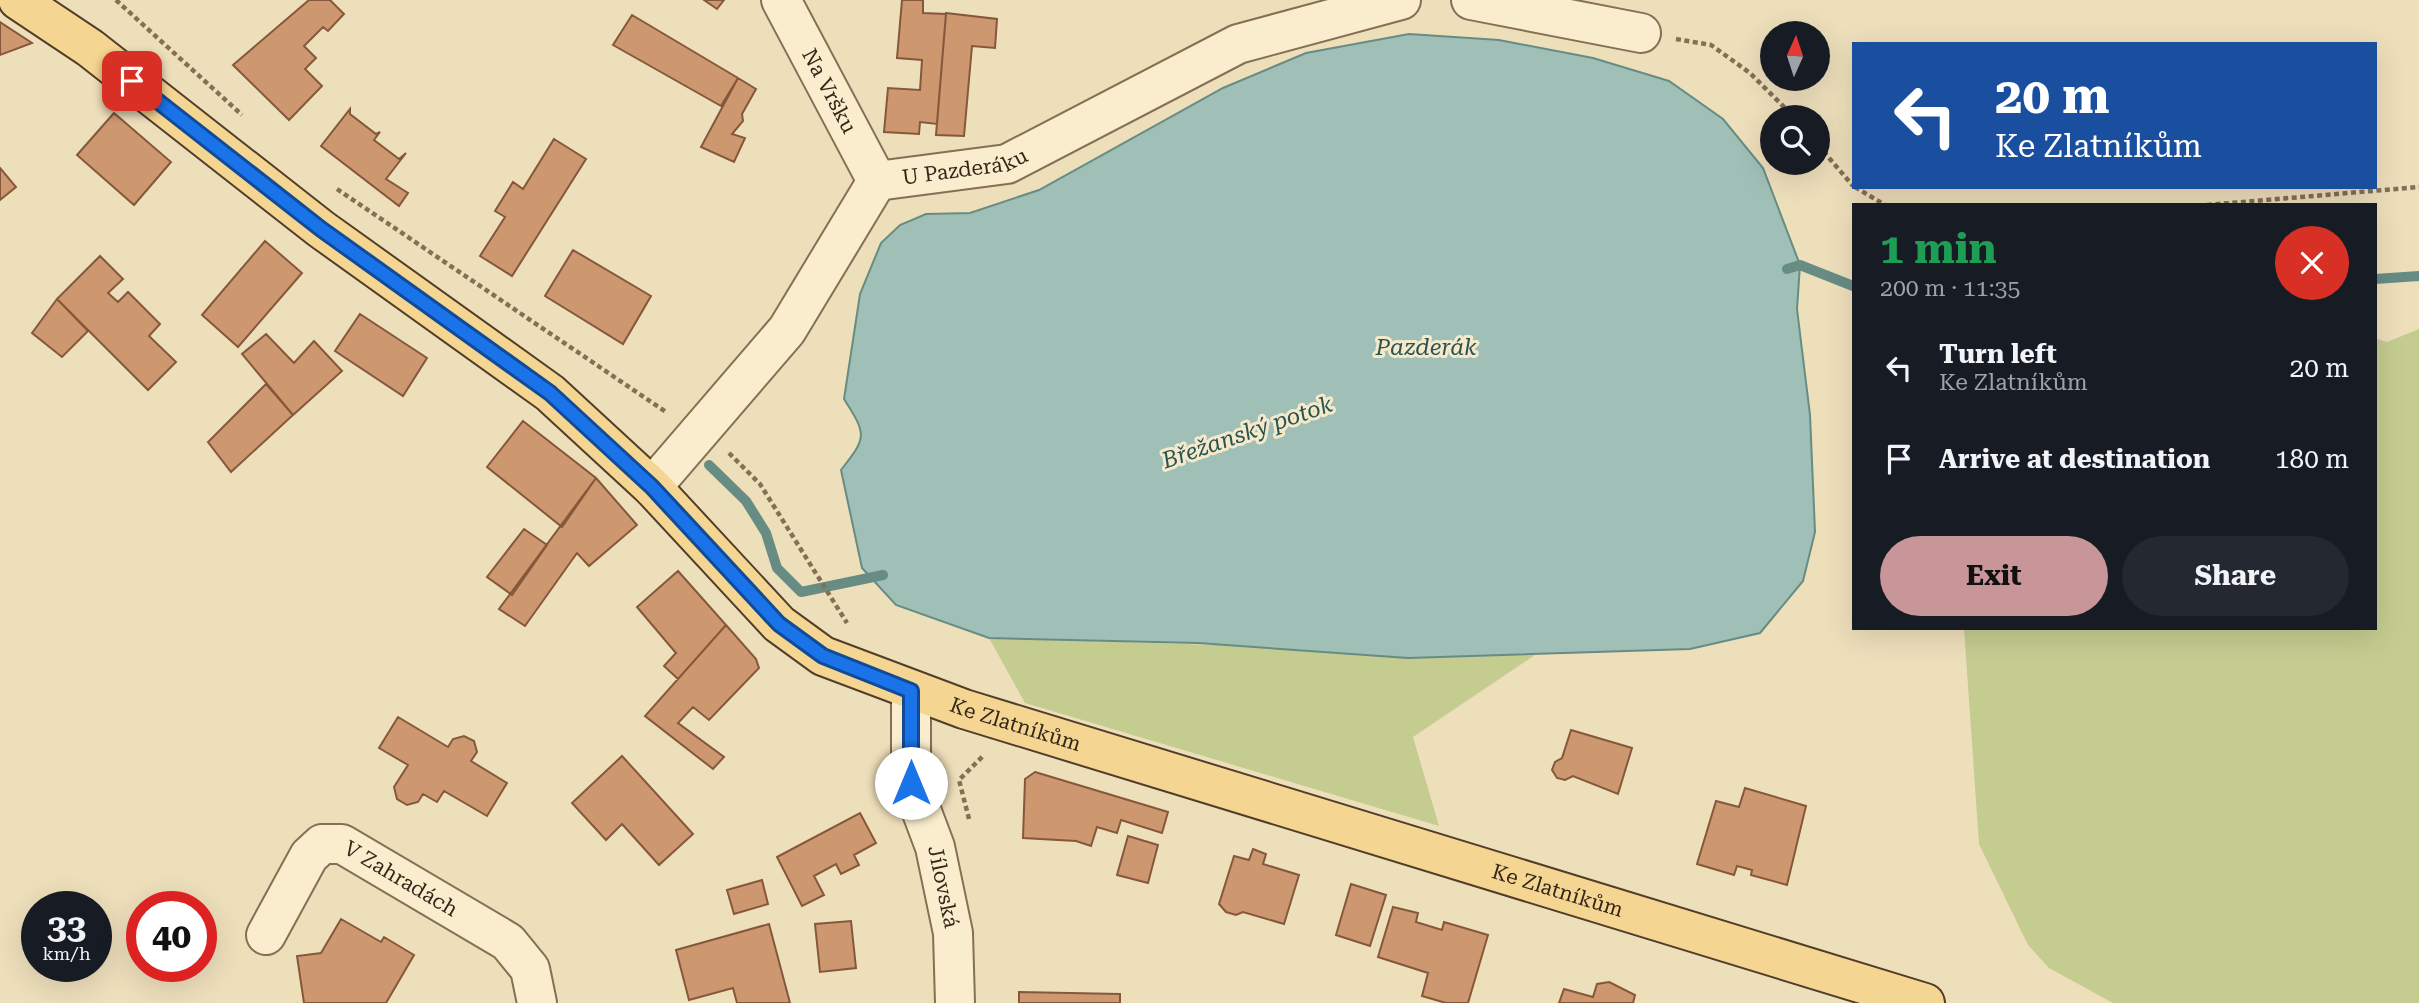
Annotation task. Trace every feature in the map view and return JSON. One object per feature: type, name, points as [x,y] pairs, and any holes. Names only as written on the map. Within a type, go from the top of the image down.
[{"type":"main road","name":"Ke Zlatníkům","points":[[18,0],[90,48],[321,229],[550,393],[652,487],[779,624],[823,656],[911,691],[1925,1003]]},
{"type":"street","name":"Na Vršku","points":[[781,0],[877,181]]},
{"type":"street","name":"U Pazderáku","points":[[652,487],[787,330],[877,181],[1007,164],[1238,44],[1401,0]]},
{"type":"street","points":[[1471,0],[1641,33]]},
{"type":"street","name":"Jílovská","points":[[911,691],[911,783],[935,847],[953,933],[955,1003]]},
{"type":"street","name":"V Zahradách","points":[[266,935],[309,856],[322,844],[342,844],[508,942],[530,968],[537,1003]]},
{"type":"path","points":[[116,0],[246,118]]},
{"type":"path","points":[[1641,33],[1711,45],[1749,73],[1782,105]]},
{"type":"path","points":[[1830,159],[1852,184]]},
{"type":"path","points":[[330,184],[611,378],[735,456],[760,484],[828,595]]},
{"type":"path","points":[[2231,203],[2419,187]]},
{"type":"path","points":[[1859,189],[1882,203]]},
{"type":"green space","points":[[2419,329],[2419,1003],[2113,1003],[2049,968],[2028,945],[1979,844],[1964,630],[2377,630],[2377,339],[2387,342]]},
{"type":"green space","points":[[989,638],[1535,655],[1413,737],[1439,826],[1025,703]]},
{"type":"water","name":"Pazderák","points":[[1409,34],[1499,40],[1593,58],[1669,81],[1723,119],[1760,164],[1760,175],[1766,175],[1800,265],[1797,309],[1810,415],[1815,532],[1803,581],[1760,633],[1690,649],[1408,658],[1198,643],[989,638],[896,605],[862,568],[841,470],[856,450],[861,436],[857,421],[844,399],[860,294],[881,243],[900,225],[926,214],[970,213],[1039,190],[1223,88],[1306,53]]},
{"type":"building","points":[[309,0],[330,0],[344,14],[328,31],[323,27],[304,46],[316,58],[305,69],[322,86],[289,120],[233,65]]},
{"type":"building","points":[[704,0],[724,0],[717,9]]},
{"type":"building","points":[[902,0],[923,0],[923,13],[946,14],[937,124],[920,122],[919,134],[884,132],[888,88],[920,90],[922,60],[897,58]]},
{"type":"building","points":[[946,13],[997,19],[995,48],[972,46],[964,136],[936,135]]},
{"type":"building","points":[[632,15],[738,78],[721,106],[613,45]]},
{"type":"building","points":[[0,22],[32,43],[0,55]]},
{"type":"building","points":[[738,78],[756,89],[742,114],[743,121],[732,134],[745,138],[734,162],[701,147]]},
{"type":"building","points":[[350,109],[350,114],[376,134],[380,132],[374,140],[399,159],[406,153],[386,179],[408,193],[399,206],[321,146]]},
{"type":"building","points":[[114,113],[171,162],[134,205],[77,155]]},
{"type":"building","points":[[554,139],[586,159],[512,276],[480,256],[505,217],[495,211],[513,182],[523,189]]},
{"type":"building","points":[[0,168],[16,187],[0,200]]},
{"type":"building","points":[[265,241],[302,273],[238,347],[202,315]]},
{"type":"building","points":[[573,250],[651,296],[623,344],[545,296]]},
{"type":"building","points":[[100,256],[123,279],[108,293],[118,302],[128,292],[160,324],[149,336],[176,362],[148,390],[57,299]]},
{"type":"building","points":[[57,299],[88,331],[62,357],[32,333]]},
{"type":"building","points":[[360,314],[427,358],[403,396],[335,351]]},
{"type":"building","points":[[266,334],[294,363],[314,341],[342,371],[293,415],[242,354]]},
{"type":"building","points":[[266,384],[293,415],[231,472],[208,442]]},
{"type":"building","points":[[523,421],[596,478],[562,527],[487,467]]},
{"type":"building","points":[[596,478],[637,525],[589,566],[577,553],[525,626],[499,609]]},
{"type":"building","points":[[524,529],[547,545],[512,595],[487,577]]},
{"type":"building","points":[[678,571],[726,625],[678,679],[664,666],[676,653],[637,607]]},
{"type":"building","points":[[726,625],[756,659],[759,668],[709,720],[693,707],[678,723],[724,757],[713,769],[645,716]]},
{"type":"building","points":[[398,717],[448,747],[453,739],[464,736],[474,741],[477,752],[471,761],[507,783],[487,816],[444,791],[437,802],[423,794],[418,802],[407,805],[397,799],[394,787],[408,765],[379,748]]},
{"type":"building","points":[[1571,730],[1632,748],[1618,794],[1573,776],[1565,780],[1557,778],[1552,770],[1555,762],[1562,758]]},
{"type":"building","points":[[622,756],[693,834],[659,865],[622,824],[606,840],[572,803]]},
{"type":"building","points":[[1035,772],[1168,812],[1162,833],[1121,820],[1117,833],[1097,827],[1091,846],[1076,841],[1023,838],[1025,779]]},
{"type":"building","points":[[1745,788],[1806,806],[1787,885],[1751,875],[1752,870],[1737,866],[1734,875],[1697,864],[1716,801],[1739,807]]},
{"type":"building","points":[[860,813],[876,843],[854,855],[859,865],[841,874],[836,864],[814,876],[824,895],[802,906],[777,857]]},
{"type":"building","points":[[1128,836],[1158,845],[1148,883],[1117,875]]},
{"type":"building","points":[[1253,849],[1266,854],[1263,864],[1299,875],[1284,924],[1243,912],[1236,915],[1226,912],[1219,904],[1234,856],[1249,860]]},
{"type":"building","points":[[762,880],[768,904],[734,914],[727,890]]},
{"type":"building","points":[[1351,884],[1386,895],[1370,946],[1336,935]]},
{"type":"building","points":[[1393,907],[1418,913],[1416,922],[1442,930],[1444,922],[1488,935],[1468,1003],[1446,1003],[1422,996],[1428,973],[1378,957]]},
{"type":"building","points":[[341,919],[381,942],[384,937],[414,955],[386,1003],[304,1003],[297,956],[321,953]]},
{"type":"building","points":[[851,921],[856,968],[820,972],[815,924]]},
{"type":"building","points":[[769,924],[790,1003],[737,1003],[733,988],[689,1000],[676,950]]},
{"type":"building","points":[[1609,982],[1635,995],[1633,1003],[1559,1003],[1564,989],[1593,997],[1597,984]]},
{"type":"building","points":[[1019,992],[1120,994],[1120,1003],[1019,1003]]},
{"type":"waterway","name":"Břežanský potok","points":[[1787,269],[1800,265],[1852,286]]},
{"type":"waterway","name":"Břežanský potok","points":[[2377,279],[2419,276]]},
{"type":"waterway","name":"Břežanský potok","points":[[709,465],[746,501],[766,533],[777,568],[801,592],[883,575]]},
{"type":"route","points":[[132,81],[321,229],[550,393],[652,487],[779,624],[823,656],[911,691],[911,783]]}]
